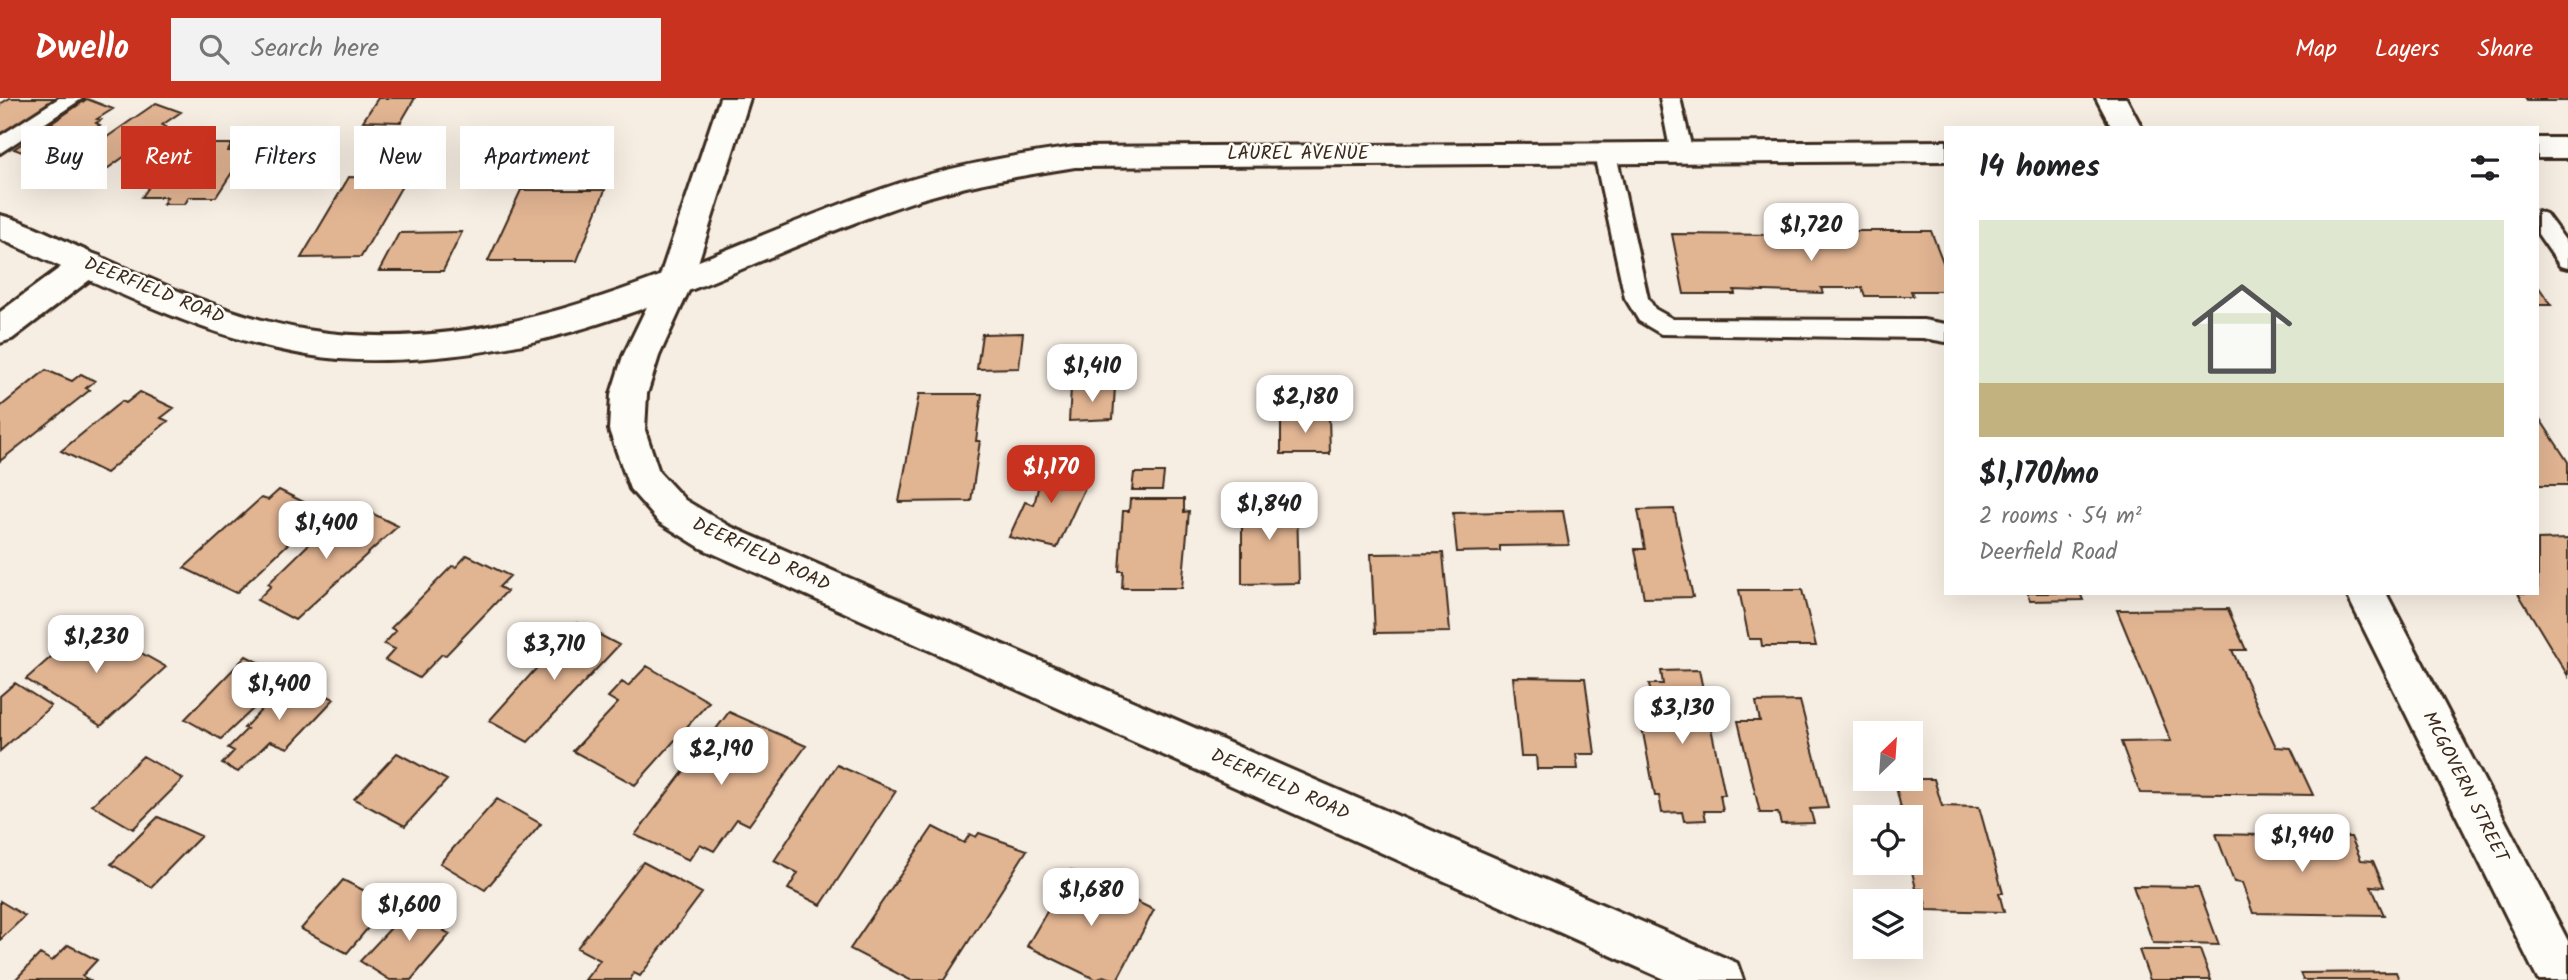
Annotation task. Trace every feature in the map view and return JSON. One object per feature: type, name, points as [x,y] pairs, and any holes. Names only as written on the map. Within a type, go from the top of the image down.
[{"type":"street","points":[[673,288],[735,98]]},
{"type":"street","points":[[2111,98],[2126,126]]},
{"type":"street","points":[[2539,148],[2568,148]]},
{"type":"street","name":"LAUREL AVENUE","points":[[673,288],[871,204],[943,181],[1008,166],[1074,157],[1155,154],[1944,151]]},
{"type":"street","name":"DEERFIELD ROAD","points":[[0,226],[208,317],[292,340],[363,348],[445,345],[521,334],[577,321],[673,288]]},
{"type":"street","points":[[0,330],[88,264]]},
{"type":"street","name":"DEERFIELD ROAD","points":[[673,288],[641,356],[629,394],[627,430],[643,479],[672,511],[738,547],[1720,980]]},
{"type":"street","name":"MCGOVERN STREET","points":[[2367,595],[2563,980]]},
{"type":"lane","points":[[0,146],[73,98]]},
{"type":"lane","points":[[1670,98],[1682,154]]},
{"type":"lane","points":[[1605,154],[1637,298],[1647,316],[1669,328],[1923,329],[1944,333]]},
{"type":"lane","points":[[2539,220],[2568,260]]},
{"type":"building","points":[[10,98],[58,98],[0,134],[0,104]]},
{"type":"building","points":[[378,98],[415,98],[401,122],[363,121]]},
{"type":"building","points":[[2525,98],[2568,98],[2568,101],[2527,101]]},
{"type":"building","points":[[87,99],[113,109],[97,119],[101,120],[96,123],[98,126],[48,126]]},
{"type":"building","points":[[156,103],[181,112],[162,125],[164,126],[123,126]]},
{"type":"building","points":[[121,127],[121,159],[107,169],[107,137]]},
{"type":"building","points":[[216,144],[230,144],[230,176],[216,197],[189,197],[185,204],[163,204],[167,197],[142,197],[148,189],[216,189]]},
{"type":"building","points":[[349,177],[354,177],[354,189],[400,189],[361,257],[301,258]]},
{"type":"building","points":[[521,190],[605,190],[577,261],[488,261]]},
{"type":"building","points":[[1799,231],[1931,231],[1944,265],[1944,291],[1911,291],[1913,296],[1865,296],[1862,288],[1821,288],[1823,293],[1734,290],[1735,294],[1684,294],[1672,234],[1801,235]]},
{"type":"building","points":[[462,232],[443,271],[379,271],[399,233]]},
{"type":"building","points":[[2539,287],[2551,305],[2539,305]]},
{"type":"building","points":[[1023,333],[1019,368],[977,369],[982,334]]},
{"type":"building","points":[[46,370],[72,381],[81,374],[95,381],[86,388],[90,390],[0,461],[0,407]]},
{"type":"building","points":[[1115,387],[1113,419],[1069,421],[1071,388]]},
{"type":"building","points":[[140,392],[174,408],[161,418],[168,421],[106,473],[61,451],[122,401],[126,403]]},
{"type":"building","points":[[919,394],[982,394],[976,441],[980,441],[971,501],[899,502]]},
{"type":"building","points":[[1329,415],[1330,454],[1281,454],[1281,416]]},
{"type":"building","points":[[2539,418],[2568,462],[2568,485],[2539,485]]},
{"type":"building","points":[[1045,459],[1087,468],[1086,485],[1057,548],[1009,537],[1025,502],[1034,505]]},
{"type":"building","points":[[1134,473],[1164,473],[1162,490],[1132,490]]},
{"type":"building","points":[[279,490],[316,508],[305,518],[312,521],[236,593],[184,568],[261,498],[268,500]]},
{"type":"building","points":[[1242,497],[1277,497],[1278,508],[1297,508],[1299,583],[1242,584]]},
{"type":"building","points":[[1130,499],[1184,499],[1184,512],[1189,511],[1182,588],[1122,588],[1123,571],[1119,571],[1123,511],[1129,511]]},
{"type":"building","points":[[351,503],[398,526],[295,620],[257,600],[271,586],[268,584]]},
{"type":"building","points":[[1674,509],[1693,597],[1644,598],[1635,549],[1645,549],[1638,510]]},
{"type":"building","points":[[1563,511],[1569,545],[1500,546],[1500,551],[1457,552],[1453,513]]},
{"type":"building","points":[[2568,539],[2568,676],[2519,595],[2539,595],[2539,540]]},
{"type":"building","points":[[1443,553],[1450,632],[1375,633],[1371,554]]},
{"type":"building","points":[[467,555],[510,576],[499,587],[507,591],[446,655],[442,654],[419,678],[385,660],[395,649],[384,644],[396,631],[391,628],[452,566],[456,567]]},
{"type":"building","points":[[1739,590],[1802,590],[1816,646],[1762,646],[1761,639],[1749,639]]},
{"type":"building","points":[[2028,595],[2081,595],[2083,600],[2030,601]]},
{"type":"building","points":[[2228,609],[2246,650],[2232,650],[2276,747],[2291,748],[2313,795],[2140,793],[2121,742],[2171,741],[2117,610]]},
{"type":"building","points":[[577,623],[619,645],[528,742],[489,721]]},
{"type":"building","points":[[86,626],[108,639],[111,636],[166,667],[101,726],[26,679]]},
{"type":"building","points":[[246,656],[287,677],[221,739],[185,719]]},
{"type":"building","points":[[647,666],[709,702],[635,785],[573,751],[618,703],[608,697],[622,682],[628,686]]},
{"type":"building","points":[[1699,670],[1725,795],[1720,795],[1723,811],[1704,811],[1706,820],[1684,821],[1682,812],[1662,813],[1659,796],[1655,796],[1637,701],[1652,700],[1649,684],[1663,684],[1661,671]]},
{"type":"building","points":[[1513,677],[1585,678],[1595,754],[1576,754],[1578,769],[1537,769],[1536,756],[1521,756]]},
{"type":"building","points":[[292,678],[334,699],[288,748],[270,741],[238,772],[222,764],[234,751],[228,748],[247,729],[244,728]]},
{"type":"building","points":[[15,683],[51,706],[0,751],[0,696]]},
{"type":"building","points":[[1800,701],[1828,808],[1810,809],[1814,823],[1781,824],[1778,813],[1760,813],[1738,721],[1760,721],[1756,702]]},
{"type":"building","points":[[729,712],[806,746],[749,825],[737,819],[714,851],[700,844],[689,860],[635,835]]},
{"type":"building","points":[[397,753],[447,780],[405,826],[354,799]]},
{"type":"building","points":[[143,756],[183,779],[133,829],[92,805]]},
{"type":"building","points":[[837,765],[896,791],[821,905],[788,889],[798,873],[774,861]]},
{"type":"building","points":[[1923,779],[1934,779],[1942,806],[1979,807],[2003,893],[1999,893],[2004,912],[1927,910],[1923,889],[1916,889],[1913,875],[1923,875],[1923,805],[1900,805],[1897,791],[1923,791]]},
{"type":"building","points":[[497,799],[541,824],[485,890],[440,863]]},
{"type":"building","points":[[158,817],[201,836],[151,887],[111,864]]},
{"type":"building","points":[[933,827],[964,843],[970,834],[976,837],[979,833],[1027,850],[944,980],[910,980],[850,949]]},
{"type":"building","points":[[2216,834],[2351,837],[2361,860],[2373,861],[2384,887],[2371,886],[2384,915],[2253,913],[2242,883],[2234,882]]},
{"type":"building","points":[[643,862],[702,893],[640,976],[634,973],[630,980],[585,980],[600,960],[577,948]]},
{"type":"building","points":[[1071,870],[1154,910],[1117,980],[1103,976],[1097,980],[1027,946]]},
{"type":"building","points":[[343,880],[389,903],[347,953],[301,929]]},
{"type":"building","points":[[2133,886],[2198,887],[2219,945],[2153,943]]},
{"type":"building","points":[[418,899],[453,920],[444,931],[450,934],[411,980],[390,980],[360,961]]},
{"type":"building","points":[[0,901],[25,916],[0,940]]},
{"type":"building","points":[[68,945],[97,960],[82,976],[89,980],[15,980],[40,954],[52,961]]},
{"type":"building","points":[[2139,950],[2200,950],[2211,980],[2150,980]]},
{"type":"building","points":[[2396,972],[2399,980],[2303,980],[2300,973]]}]
